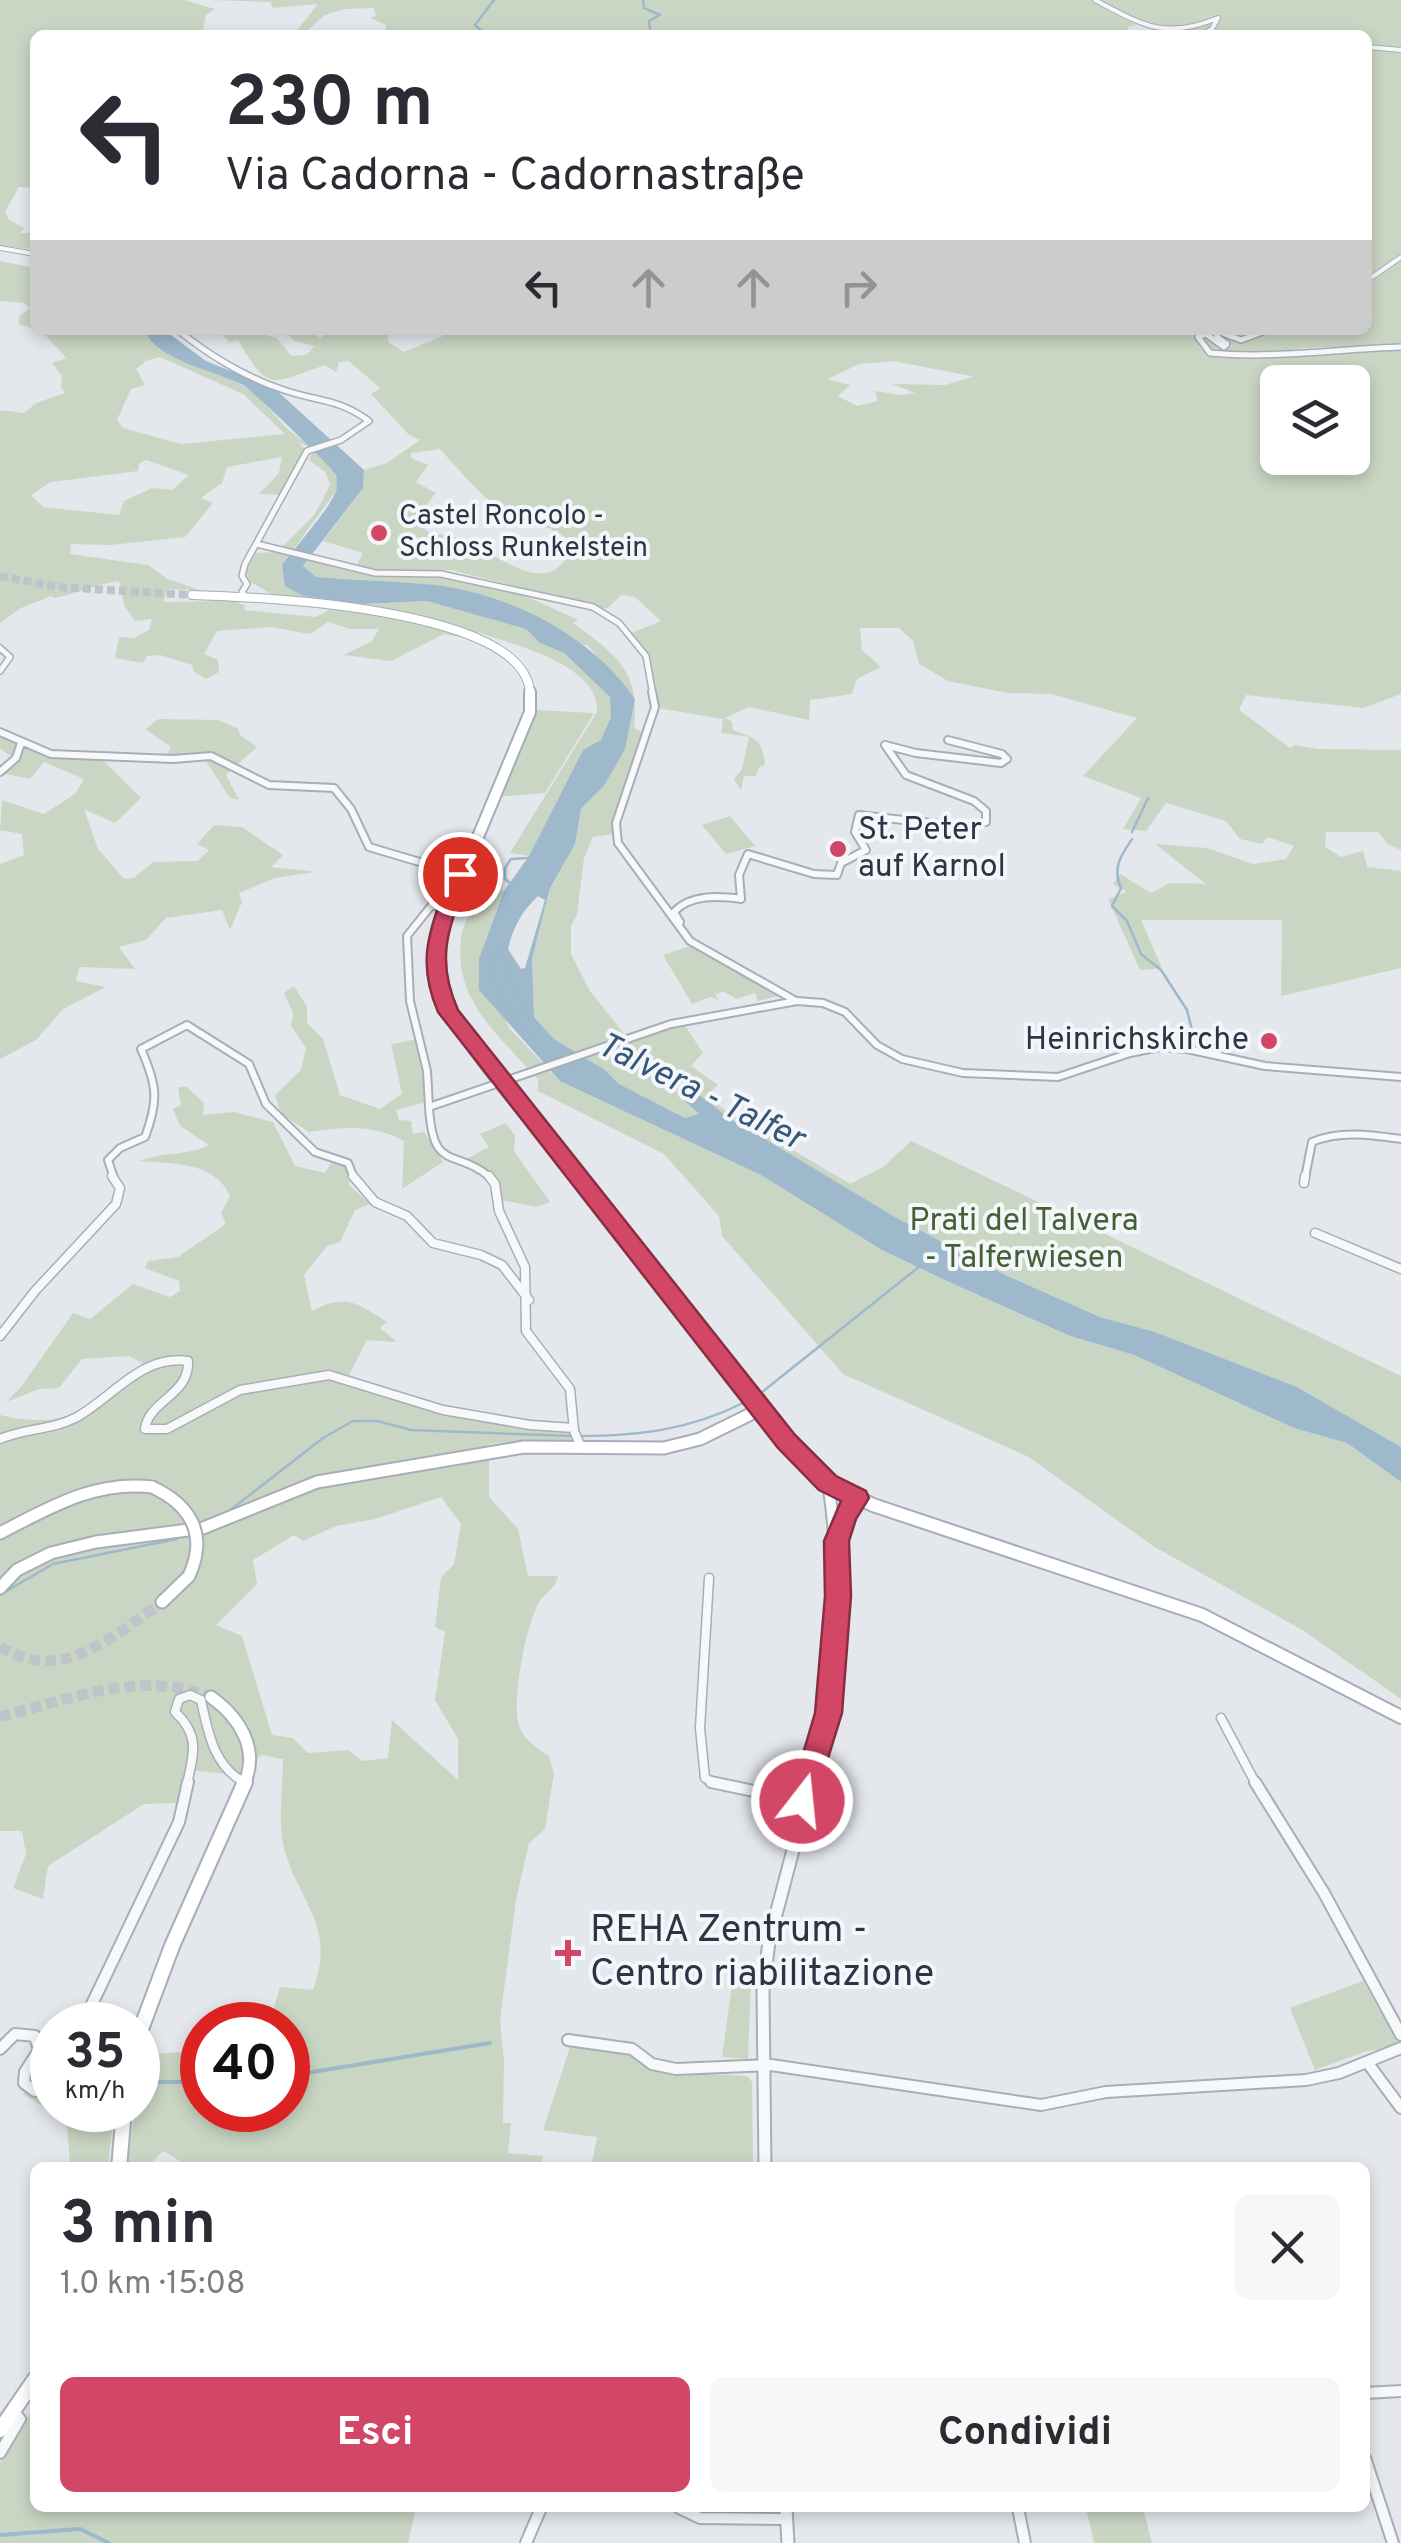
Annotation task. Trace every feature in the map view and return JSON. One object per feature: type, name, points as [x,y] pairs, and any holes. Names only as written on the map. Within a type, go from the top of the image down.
[{"type":"main road","points":[[192,595],[250,594],[458,628],[496,644],[520,666],[530,689],[530,712],[446,906],[434,960],[438,990],[448,1012],[512,1082],[805,1463],[828,1483],[857,1498],[1202,1615],[1401,1717]]},
{"type":"main road","points":[[0,1588],[26,1564],[63,1549],[187,1532],[234,1518],[298,1488],[331,1479],[482,1451],[580,1444],[634,1450],[677,1446],[761,1409]]},
{"type":"main road","points":[[0,1533],[95,1489],[129,1484],[152,1487],[179,1503],[196,1526],[200,1552],[189,1576],[162,1602]]},
{"type":"main road","points":[[151,2002],[246,1783],[250,1757],[244,1731],[232,1712],[211,1696]]},
{"type":"main road","points":[[120,2162],[122,2132]]},
{"type":"main road","points":[[0,2430],[30,2386]]},
{"type":"street","points":[[1095,0],[1150,30],[1192,29],[1218,18],[1209,30]]},
{"type":"street","points":[[1372,47],[1401,50]]},
{"type":"street","points":[[0,248],[30,253]]},
{"type":"street","points":[[1372,277],[1401,257]]},
{"type":"street","points":[[184,335],[202,350],[280,389],[345,404],[369,420],[335,442],[308,450],[242,576],[250,594]]},
{"type":"street","points":[[1203,335],[1198,337],[1210,353],[1242,357],[1401,347]]},
{"type":"street","points":[[1208,335],[1224,346],[1228,344],[1217,335]]},
{"type":"street","points":[[1229,335],[1243,340],[1256,335]]},
{"type":"street","points":[[257,544],[386,575],[429,573],[458,577],[593,608],[620,623],[644,653],[655,707],[615,831],[618,843],[690,941],[796,1001]]},
{"type":"street","points":[[0,648],[10,657],[0,671]]},
{"type":"street","points":[[0,732],[46,754],[173,760],[211,756],[269,785],[334,788],[359,819],[360,832],[372,848],[460,874]]},
{"type":"street","points":[[690,941],[690,934],[674,909],[716,894],[741,900],[739,875],[747,855],[764,855],[815,876],[834,876],[841,863],[866,850],[855,832],[859,815],[975,827],[988,818],[974,801],[906,775],[884,745],[916,754],[1001,763],[1007,759],[1002,754],[948,740]]},
{"type":"street","points":[[0,772],[16,758],[21,743]]},
{"type":"street","points":[[446,906],[431,906],[407,936],[410,1001],[427,1071],[428,1128],[452,1164],[490,1177],[496,1184],[498,1210],[518,1246],[530,1300],[526,1331],[570,1389],[574,1429],[580,1444]]},
{"type":"street","points":[[428,1107],[512,1082],[680,1019],[796,1001],[822,1003],[849,1012],[888,1053],[906,1060],[1026,1078],[1064,1076],[1128,1052],[1160,1047],[1219,1054],[1260,1066],[1401,1076]]},
{"type":"street","points":[[0,1336],[35,1291],[116,1204],[119,1185],[109,1170],[108,1160],[120,1148],[146,1137],[155,1110],[155,1079],[142,1057],[142,1049],[187,1025],[201,1037],[219,1042],[242,1058],[278,1119],[302,1136],[318,1154],[348,1163],[356,1184],[374,1202],[408,1216],[436,1245],[476,1253],[502,1265],[530,1300]]},
{"type":"street","points":[[1304,1182],[1312,1142],[1319,1138],[1355,1135],[1401,1139]]},
{"type":"street","points":[[1315,1233],[1401,1269]]},
{"type":"street","points":[[0,1440],[21,1430],[76,1419],[144,1370],[172,1358],[188,1361],[189,1372],[174,1394],[146,1418],[143,1426],[149,1431],[178,1424],[233,1392],[329,1375],[443,1410],[574,1429]]},
{"type":"street","points":[[765,2162],[763,1991],[769,1941],[786,1885],[802,1801],[829,1713],[838,1596],[837,1541],[828,1483]]},
{"type":"street","points":[[837,1541],[844,1516],[857,1498]]},
{"type":"street","points":[[709,1578],[710,1622],[698,1710],[705,1778],[715,1784],[802,1801]]},
{"type":"street","points":[[93,2002],[175,1835],[196,1744],[191,1727],[175,1712],[174,1706],[182,1697],[200,1700],[202,1720],[229,1773],[246,1783]]},
{"type":"street","points":[[1221,1718],[1270,1811],[1324,1894],[1401,2035]]},
{"type":"street","points":[[0,2049],[15,2034],[30,2036]]},
{"type":"street","points":[[568,2040],[632,2049],[652,2064],[676,2069],[764,2065],[1041,2105],[1106,2092],[1306,2080],[1401,2048]]},
{"type":"street","points":[[1367,2062],[1401,2108]]},
{"type":"street","points":[[30,2064],[24,2083],[30,2087]]},
{"type":"street","points":[[1370,2393],[1401,2392]]},
{"type":"street","points":[[0,2452],[20,2419],[13,2412]]},
{"type":"street","points":[[1370,2474],[1392,2543]]},
{"type":"street","points":[[526,2543],[539,2512]]},
{"type":"street","points":[[687,2512],[700,2518],[786,2513],[788,2543]]},
{"type":"street","points":[[1019,2512],[1025,2543]]},
{"type":"green space","points":[[0,0],[184,0],[215,9],[206,15],[203,30],[30,30],[30,188],[19,187],[5,211],[9,220],[24,228],[20,233],[30,233],[30,249],[0,246]]},
{"type":"green space","points":[[212,0],[1092,0],[1136,25],[1128,30],[386,30],[386,25],[370,18],[376,16],[373,8],[345,9],[325,15],[308,30],[297,30],[318,4],[273,8],[270,2]]},
{"type":"green space","points":[[1097,0],[1401,0],[1401,48],[1372,46],[1372,30],[1151,30]]},
{"type":"green space","points":[[1372,48],[1401,50],[1401,256],[1372,275]]},
{"type":"green space","points":[[1401,260],[1401,346],[1305,348],[1240,356],[1204,347],[1201,336],[1219,347],[1233,347],[1220,335],[1244,341],[1259,335],[1372,335],[1372,280]]},
{"type":"green space","points":[[0,261],[30,267],[30,308],[24,303],[0,301]]},
{"type":"green space","points":[[30,308],[30,328],[18,324],[20,316]]},
{"type":"green space","points":[[45,335],[147,335],[174,357],[250,390],[287,428],[328,461],[337,476],[336,491],[282,565],[286,586],[304,596],[362,604],[427,601],[526,629],[540,643],[564,653],[610,697],[612,717],[601,741],[583,750],[529,856],[510,853],[597,712],[594,695],[585,681],[532,650],[478,632],[475,634],[482,641],[444,634],[391,661],[344,655],[372,641],[379,629],[350,629],[328,622],[310,634],[270,627],[217,631],[204,654],[218,660],[219,672],[206,679],[194,672],[192,665],[160,655],[147,656],[143,663],[115,658],[119,637],[134,638],[149,630],[152,619],[135,621],[124,605],[119,581],[51,596],[21,608],[0,623],[0,410],[24,413],[36,403],[65,393],[62,376],[52,363],[66,358]],"holes":[[[160,357],[243,394],[285,434],[181,444],[123,428],[117,420],[131,389],[145,385],[136,369]],[[298,442],[313,449],[309,460],[325,472],[330,485],[315,514],[277,552],[256,553],[246,570],[249,581],[273,595],[405,620],[333,608],[316,617],[245,610],[244,605],[234,601],[163,602],[168,589],[199,590],[168,579],[148,565],[70,554],[71,544],[111,545],[185,537],[213,503],[201,498],[222,483],[227,467],[282,457],[279,473],[259,494],[284,495],[306,457],[307,451]],[[146,460],[189,475],[172,490],[152,488],[124,501],[119,515],[43,507],[31,495],[51,482],[138,471],[139,464]]]},
{"type":"green space","points":[[223,335],[277,338],[291,356],[307,355],[314,346],[289,335],[388,335],[388,342],[404,352],[442,335],[1195,335],[1200,348],[1217,357],[1401,348],[1401,694],[1363,708],[1246,695],[1239,710],[1290,748],[1295,745],[1401,750],[1401,850],[1388,844],[1378,832],[1326,832],[1325,847],[1341,857],[1363,851],[1367,867],[1401,871],[1401,968],[1281,996],[1282,920],[1141,920],[1162,968],[1140,970],[1108,899],[1127,892],[1113,884],[1120,874],[1151,893],[1170,883],[1206,884],[1155,844],[1207,848],[1253,864],[1286,859],[1294,846],[1268,837],[1262,844],[1240,839],[1226,821],[1166,803],[1146,831],[1123,829],[1141,798],[1083,776],[1137,718],[1051,694],[1008,693],[948,681],[919,664],[913,641],[899,628],[860,628],[862,650],[881,667],[857,679],[852,694],[810,700],[809,720],[749,707],[725,718],[732,722],[733,730],[747,735],[757,741],[764,757],[765,765],[759,767],[756,776],[744,776],[741,791],[734,779],[742,769],[749,737],[721,733],[723,719],[658,708],[646,656],[631,633],[661,621],[635,597],[621,595],[608,608],[602,608],[451,570],[397,574],[356,567],[363,553],[323,541],[363,488],[364,470],[387,463],[420,440],[409,435],[371,394],[380,388],[349,361],[339,362],[336,372],[325,365],[272,380],[257,369],[238,340],[229,342]],"holes":[[[893,361],[972,377],[945,385],[892,384],[915,393],[875,391],[878,401],[857,406],[838,396],[850,385],[828,379],[859,364]],[[440,449],[477,489],[511,516],[559,533],[576,548],[556,569],[539,573],[525,571],[463,540],[432,535],[424,528],[420,513],[436,493],[416,482],[428,465],[411,458],[411,453]]]},
{"type":"green space","points":[[308,560],[385,577],[432,575],[528,597],[578,620],[573,623],[622,666],[634,698],[588,646],[425,584],[316,577],[303,567]]},
{"type":"green space","name":"Prati del Talvera - Talferwiesen","points":[[634,701],[634,728],[646,734],[615,834],[593,837],[584,858],[577,914],[571,926],[571,954],[590,991],[628,1039],[682,1021],[703,1053],[691,1066],[718,1085],[708,1094],[719,1106],[850,1184],[883,1167],[911,1141],[1401,1376],[1401,1447],[1297,1387],[1155,1332],[1100,1317],[1005,1275],[895,1217],[728,1117],[689,1086],[700,1114],[685,1118],[619,1084],[605,1070],[554,1039],[534,1017],[532,959],[550,888],[575,844],[581,809],[604,786]]},
{"type":"green space","points":[[535,710],[594,713],[545,793],[496,797]]},
{"type":"green space","points":[[159,719],[218,720],[237,728],[241,736],[257,747],[226,775],[239,800],[230,798],[204,758],[103,760],[141,798],[115,823],[84,809],[98,849],[124,879],[134,878],[153,862],[198,861],[209,850],[197,844],[214,825],[242,827],[283,855],[271,867],[316,872],[275,878],[239,893],[242,902],[230,930],[222,910],[166,918],[146,940],[119,947],[135,969],[79,967],[76,981],[106,987],[63,1009],[36,1040],[0,1059],[0,864],[24,855],[22,834],[0,830],[2,800],[44,814],[75,794],[84,779],[44,762],[30,779],[1,773],[14,758],[0,749],[0,729],[44,750],[158,758],[167,755],[171,747],[145,729]]},
{"type":"green space","points":[[730,816],[755,846],[726,854],[702,825]]},
{"type":"green space","name":"Prati del Talvera - Talferwiesen","points":[[487,885],[504,891],[480,958],[509,1028],[560,1081],[574,1086],[561,1079],[562,1073],[566,1073],[581,1087],[575,1086],[759,1174],[882,1250],[949,1282],[1069,1336],[1134,1355],[1294,1428],[1347,1443],[1401,1482],[1401,1699],[1304,1631],[1153,1546],[1029,1457],[843,1374],[722,1236],[719,1216],[664,1154],[538,1091],[538,1079],[481,1014],[470,997],[460,956],[464,927]]},
{"type":"green space","points":[[692,945],[782,995],[758,1001],[755,993],[736,999],[723,991],[715,995],[719,1000],[710,997],[692,1004],[663,955]]},
{"type":"green space","points":[[294,986],[307,1007],[307,1023],[323,1039],[340,1095],[380,1109],[402,1094],[391,1044],[419,1039],[433,1100],[396,1110],[399,1120],[411,1121],[413,1134],[424,1132],[443,1162],[402,1189],[404,1141],[358,1128],[309,1132],[281,1114],[275,1095],[301,1070],[306,1048],[291,1026],[293,1013],[284,993]]},
{"type":"green space","points":[[178,1087],[187,1087],[204,1103],[203,1115],[234,1112],[273,1122],[295,1166],[325,1173],[332,1161],[345,1167],[350,1186],[370,1204],[355,1210],[340,1242],[327,1246],[304,1275],[312,1311],[334,1302],[359,1305],[387,1322],[380,1328],[397,1342],[367,1340],[349,1375],[430,1404],[509,1418],[537,1430],[569,1432],[571,1440],[489,1444],[489,1497],[518,1529],[528,1576],[558,1576],[533,1617],[519,1680],[520,1728],[530,1742],[549,1756],[554,1773],[545,1829],[529,1843],[516,1900],[500,2020],[503,2123],[511,2123],[508,2153],[543,2156],[541,2162],[181,2162],[163,2151],[152,2162],[127,2162],[132,2132],[160,2132],[160,2054],[180,2052],[180,2132],[310,2132],[310,2002],[276,2002],[280,1987],[313,1990],[321,1950],[314,1918],[285,1852],[281,1818],[283,1759],[261,1755],[242,1775],[187,1770],[176,1803],[144,1804],[48,1866],[43,1899],[13,1888],[26,1854],[22,1831],[0,1831],[0,1415],[46,1420],[64,1417],[95,1402],[146,1365],[129,1356],[82,1359],[59,1388],[39,1389],[6,1402],[73,1313],[90,1319],[133,1284],[170,1297],[180,1291],[179,1281],[145,1268],[148,1261],[178,1257],[226,1224],[221,1213],[230,1196],[214,1176],[192,1166],[140,1161],[209,1145],[180,1126],[173,1109],[181,1105]],"holes":[[[441,1497],[461,1524],[454,1564],[441,1577],[435,1627],[445,1632],[435,1700],[458,1739],[458,1780],[392,1720],[388,1758],[362,1761],[348,1750],[308,1753],[293,1738],[272,1735],[242,1636],[216,1625],[257,1584],[253,1560],[294,1535],[303,1541],[336,1526],[375,1519]]]},
{"type":"green space","points":[[506,1123],[515,1136],[514,1151],[550,1202],[536,1207],[497,1199],[490,1177],[457,1164],[489,1147],[480,1134]]},
{"type":"green space","points":[[733,1978],[751,1979],[748,2059],[722,2057]]},
{"type":"green space","points":[[1363,1981],[1399,2045],[1364,2052],[1315,2070],[1290,2008]]},
{"type":"green space","points":[[571,2044],[624,2052],[653,2071],[747,2076],[752,2082],[753,2162],[592,2162],[597,2137],[543,2130]]},
{"type":"green space","points":[[68,2132],[112,2132],[109,2162],[70,2162]]},
{"type":"green space","points":[[30,2413],[30,2512],[415,2512],[408,2543],[0,2543],[0,2463]]},
{"type":"green space","points":[[1087,2512],[1144,2512],[1152,2543],[1094,2543]]},
{"type":"water","points":[[147,335],[171,335],[206,361],[275,389],[364,470],[363,488],[303,566],[316,577],[454,588],[514,606],[543,619],[595,654],[635,699],[625,749],[604,786],[581,809],[575,844],[550,888],[532,959],[534,1017],[554,1039],[605,1070],[619,1084],[685,1118],[699,1114],[681,1097],[681,1090],[688,1086],[728,1117],[895,1217],[1005,1275],[1100,1317],[1155,1332],[1297,1387],[1401,1447],[1401,1482],[1347,1443],[1294,1428],[1134,1355],[1070,1336],[949,1282],[882,1250],[759,1174],[560,1081],[479,990],[479,959],[504,891],[529,856],[583,750],[601,740],[611,717],[610,697],[564,653],[540,643],[526,629],[427,601],[362,604],[303,596],[285,586],[282,565],[333,498],[336,475],[243,385],[161,350]],"holes":[[[538,896],[545,900],[525,968],[521,969],[508,949],[519,920]]]},
{"type":"waterway","points":[[480,30],[475,25],[494,0]]},
{"type":"waterway","points":[[643,0],[644,8],[660,15],[649,21],[650,30]]},
{"type":"waterway","points":[[1132,832],[1148,798]]},
{"type":"waterway","points":[[1132,839],[1119,862],[1121,888],[1112,906],[1127,921],[1141,954],[1161,970],[1187,1010],[1196,1046]]},
{"type":"waterway","points":[[510,883],[505,879],[505,868],[511,859],[528,858]]},
{"type":"waterway","name":"Talvera - Talfer","points":[[498,956],[507,995],[545,1045]]},
{"type":"waterway","points":[[761,1393],[920,1266]]},
{"type":"waterway","points":[[579,1436],[663,1430],[703,1420],[743,1403]]},
{"type":"waterway","points":[[229,1511],[323,1438],[353,1421],[377,1421],[411,1430],[571,1436]]},
{"type":"waterway","points":[[0,1595],[53,1564],[177,1539]]},
{"type":"waterway","points":[[310,2072],[490,2043]]},
{"type":"waterway","points":[[160,2082],[180,2082]]},
{"type":"waterway","points":[[0,2535],[80,2529],[109,2543]]},
{"type":"tunnel","points":[[0,576],[58,587],[192,595]]},
{"type":"tunnel","points":[[0,1646],[22,1657],[64,1659],[105,1642],[162,1602]]},
{"type":"tunnel","points":[[0,1717],[79,1695],[132,1686],[185,1689],[211,1697]]},
{"type":"place","name":"Castel Roncolo - Schloss Runkelstein","points":[[379,533]]},
{"type":"place","name":"St. Peter auf Karnol","points":[[838,849]]},
{"type":"place","name":"Heinrichskirche","points":[[1269,1041]]},
{"type":"place","name":"REHA Zentrum - Centro riabilitazione","points":[[568,1953]]},
{"type":"route","points":[[460,874],[436,935],[438,990],[448,1012],[786,1442],[828,1483],[857,1498],[844,1516],[837,1541],[838,1596],[829,1713],[802,1801]]}]
